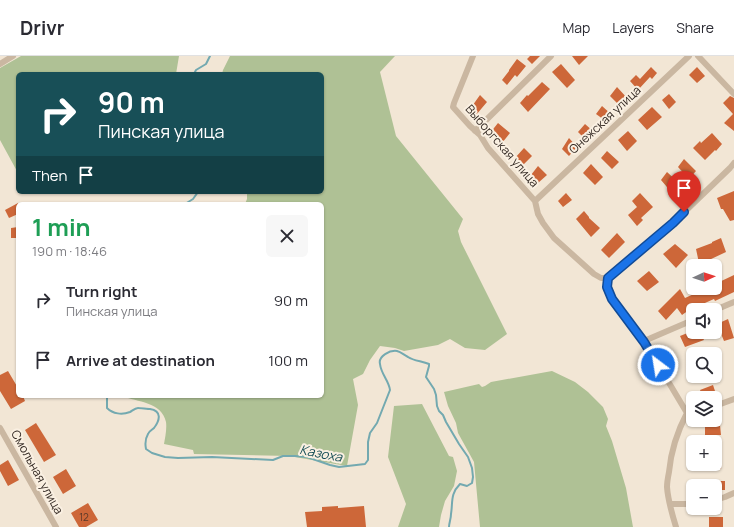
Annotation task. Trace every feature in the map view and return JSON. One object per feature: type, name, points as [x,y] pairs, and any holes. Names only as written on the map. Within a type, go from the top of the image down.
[{"type":"street","points":[[1,61],[13,56]]},
{"type":"street","name":"Выборгская улица","points":[[473,56],[453,107],[480,135],[488,148],[535,200],[538,214],[554,238],[594,274],[604,279],[608,278]]},
{"type":"street","points":[[475,131],[551,56]]},
{"type":"street","name":"Онежская улица","points":[[535,200],[689,56]]},
{"type":"street","points":[[698,56],[734,94]]},
{"type":"street","points":[[686,407],[644,342],[612,299],[607,287],[608,278],[673,223],[734,163]]},
{"type":"street","points":[[722,307],[734,302]]},
{"type":"street","points":[[644,342],[686,323]]},
{"type":"street","points":[[722,403],[734,399]]},
{"type":"street","points":[[676,527],[667,487],[670,460],[674,444],[679,428],[686,418]]},
{"type":"street","name":"Смольная улица","points":[[0,428],[56,527]]},
{"type":"street","points":[[722,498],[734,493]]},
{"type":"street","points":[[670,504],[686,504]]},
{"type":"green space","points":[[21,56],[179,56],[176,72],[16,72],[16,169],[0,140],[0,68]]},
{"type":"green space","points":[[230,56],[395,56],[380,72],[396,136],[463,219],[458,231],[461,242],[507,334],[485,350],[465,348],[450,339],[438,345],[404,351],[380,346],[370,360],[363,374],[353,379],[358,405],[347,466],[289,456],[194,454],[193,450],[164,444],[166,422],[164,415],[160,410],[148,404],[128,398],[324,398],[324,202],[246,202],[247,194],[324,194],[324,72],[222,72]]},
{"type":"green space","points":[[552,371],[575,382],[603,407],[608,419],[606,426],[626,488],[633,527],[480,527],[474,462],[458,433],[456,423],[448,406],[444,392],[479,384],[482,387],[491,382]]},
{"type":"green space","points":[[422,404],[449,456],[453,457],[457,471],[454,486],[445,501],[439,527],[398,527],[406,504],[388,457],[394,406]]},
{"type":"building","points":[[530,56],[540,56],[532,64],[527,59]]},
{"type":"building","points":[[572,56],[588,56],[579,65]]},
{"type":"building","points":[[517,59],[526,66],[517,77],[515,75],[507,85],[502,80]]},
{"type":"building","points":[[561,64],[575,80],[567,88],[552,72]]},
{"type":"building","points":[[651,67],[657,73],[652,79],[650,77],[638,90],[630,81],[636,75],[640,79]]},
{"type":"building","points":[[697,67],[705,76],[697,83],[689,75]]},
{"type":"building","points":[[542,82],[550,89],[528,112],[520,103]]},
{"type":"building","points":[[617,87],[628,99],[620,106],[610,96]]},
{"type":"building","points":[[669,94],[676,102],[669,109],[662,100]]},
{"type":"building","points":[[480,95],[487,102],[476,115],[470,109]]},
{"type":"building","points":[[730,96],[734,98],[734,131],[724,123],[733,114],[723,103]]},
{"type":"building","points":[[602,106],[612,115],[607,122],[596,114]]},
{"type":"building","points":[[652,107],[662,117],[647,130],[638,120]]},
{"type":"building","points":[[498,123],[510,133],[502,143],[490,133]]},
{"type":"building","points":[[585,124],[594,132],[586,140],[578,132]]},
{"type":"building","points":[[628,131],[637,141],[627,151],[618,140]]},
{"type":"building","points":[[712,133],[722,144],[705,160],[693,148]]},
{"type":"building","points":[[569,138],[577,147],[569,156],[562,149]]},
{"type":"building","points":[[524,148],[532,156],[523,165],[515,158]]},
{"type":"building","points":[[607,151],[619,162],[612,169],[601,158]]},
{"type":"building","points":[[684,159],[696,171],[689,179],[678,167]]},
{"type":"building","points":[[591,164],[603,177],[595,185],[583,173]]},
{"type":"building","points":[[538,166],[547,175],[538,183],[531,175]]},
{"type":"building","points":[[667,172],[680,184],[672,193],[661,180]]},
{"type":"building","points":[[734,191],[734,220],[730,221],[723,209],[721,209],[717,198]]},
{"type":"building","points":[[566,193],[572,200],[563,207],[558,201]]},
{"type":"building","points":[[640,193],[653,207],[641,218],[643,220],[637,226],[628,215],[637,207],[632,201]]},
{"type":"building","points":[[16,204],[16,215],[9,218],[5,210]]},
{"type":"building","points":[[584,211],[600,228],[591,237],[576,219]]},
{"type":"building","points":[[16,227],[16,238],[11,238],[11,228]]},
{"type":"building","points":[[617,233],[625,242],[609,258],[601,250]]},
{"type":"building","points":[[721,238],[726,252],[711,259],[698,259],[696,249]]},
{"type":"building","points":[[675,244],[688,255],[676,268],[663,254]]},
{"type":"building","points":[[649,271],[659,282],[647,291],[637,281]]},
{"type":"building","points":[[734,275],[734,292],[715,301],[714,299],[705,303],[686,303],[686,312],[682,315],[677,308],[666,320],[658,311],[680,289],[685,298],[692,295],[722,295],[722,281]]},
{"type":"building","points":[[728,319],[734,338],[724,341],[722,336],[722,322]]},
{"type":"building","points":[[686,334],[686,339],[704,340],[685,347],[680,336]]},
{"type":"building","points":[[8,371],[16,385],[16,398],[24,398],[25,401],[11,409],[0,391],[0,375]]},
{"type":"building","points":[[713,385],[715,391],[700,391]]},
{"type":"building","points":[[36,423],[56,455],[44,462],[25,430]]},
{"type":"building","points":[[705,427],[720,427],[721,435],[705,435]]},
{"type":"building","points":[[8,460],[19,480],[8,486],[0,471],[0,465]]},
{"type":"building","points":[[66,469],[76,486],[63,494],[53,477]]},
{"type":"building","points":[[722,481],[725,481],[725,490],[722,490]]},
{"type":"building","points":[[88,503],[98,520],[86,527],[79,527],[71,513]]},
{"type":"building","points":[[338,506],[338,508],[364,506],[366,527],[307,527],[305,512],[322,511],[322,507]]},
{"type":"building","points":[[709,517],[723,517],[723,527],[709,527]]},
{"type":"waterway","name":"Казоха","points":[[195,72],[206,64],[210,56]]},
{"type":"waterway","name":"Казоха","points":[[188,202],[197,194]]},
{"type":"waterway","name":"Казоха","points":[[107,398],[107,408],[115,413],[127,413],[136,408],[150,409],[157,412],[159,419],[147,436],[146,449],[152,453],[165,457],[212,457],[273,460],[283,456],[295,456],[307,457],[339,467],[365,464],[368,460],[368,442],[370,433],[377,423],[390,390],[382,371],[380,361],[381,358],[388,353],[398,351],[413,359],[429,364],[426,377],[434,389],[439,411],[443,415],[468,457],[472,468],[472,483],[467,486],[460,484],[453,495],[449,527]]},
{"type":"route","points":[[658,365],[644,342],[612,299],[607,287],[607,282],[608,278],[684,212]]}]
